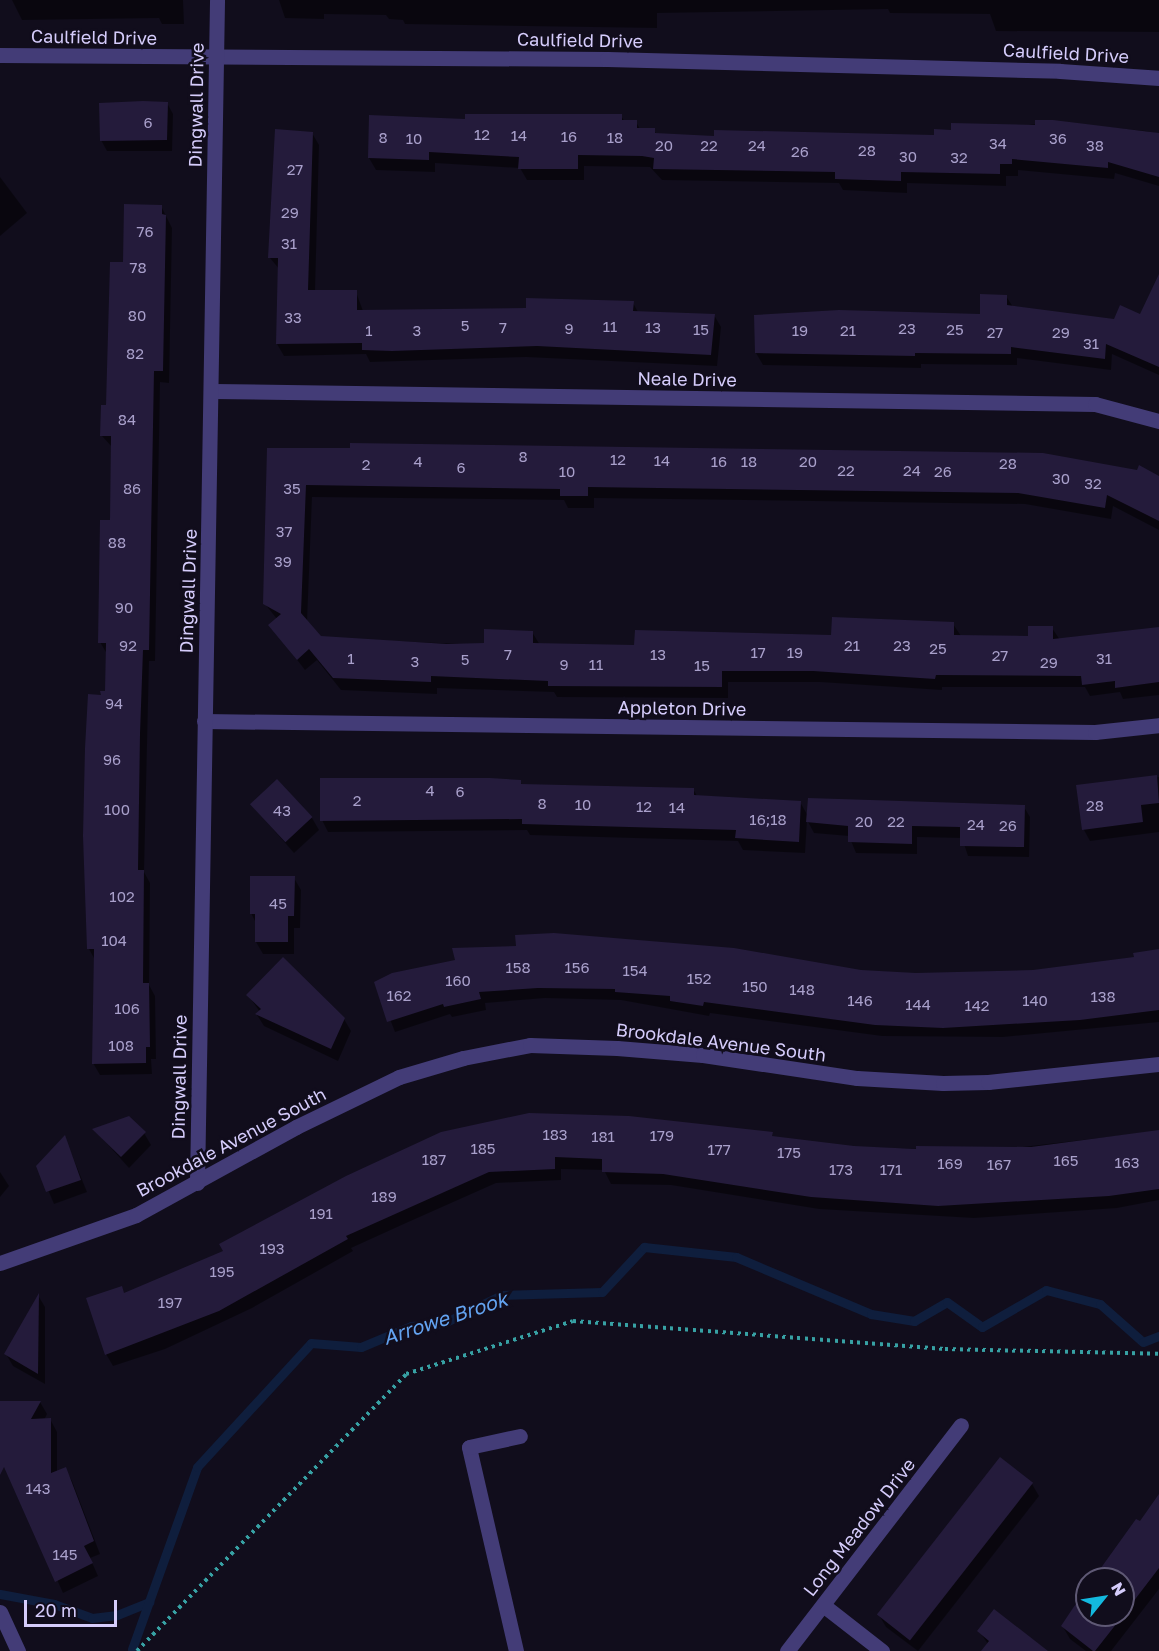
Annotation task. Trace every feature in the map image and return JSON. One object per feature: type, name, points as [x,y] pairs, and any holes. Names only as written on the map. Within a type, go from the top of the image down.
[{"type":"street","name":"Dingwall Drive","points":[[197,1183],[204,721],[213,391],[217,0]]},
{"type":"street","name":"Caulfield Drive","points":[[0,55],[607,59],[1060,71],[1159,78]]},
{"type":"street","name":"Neale Drive","points":[[213,391],[1095,404],[1159,421]]},
{"type":"street","name":"Appleton Drive","points":[[204,721],[1095,732],[1159,725]]},
{"type":"street","name":"Brookdale Avenue South","points":[[0,1263],[136,1215],[296,1126],[399,1077],[463,1058],[530,1045],[649,1050],[857,1078],[943,1083],[987,1082],[1159,1064]]},
{"type":"street","name":"Long Meadow Drive","points":[[787,1651],[961,1425]]},
{"type":"street","points":[[516,1651],[469,1447],[520,1436]]},
{"type":"street","points":[[823,1605],[882,1651]]},
{"type":"street","points":[[1,1614],[18,1651]]},
{"type":"path","points":[[137,1651],[406,1374],[573,1321],[945,1348],[1159,1354]]},
{"type":"building","points":[[168,102],[167,140],[100,141],[99,103]]},
{"type":"building","points":[[465,114],[622,114],[622,120],[637,120],[637,128],[655,128],[655,133],[714,136],[714,130],[934,135],[934,129],[951,130],[951,123],[1035,125],[1035,120],[1053,120],[1159,133],[1159,177],[1108,162],[1108,168],[1012,159],[1012,164],[1000,164],[1000,174],[901,172],[901,181],[835,179],[835,172],[653,169],[654,158],[642,156],[578,155],[578,169],[518,169],[519,157],[429,152],[429,160],[368,158],[369,115],[465,119]]},
{"type":"building","points":[[275,129],[313,132],[308,290],[357,290],[357,310],[526,308],[526,298],[634,301],[633,311],[715,314],[711,355],[537,346],[392,351],[362,350],[362,343],[276,344],[278,258],[268,258]]},
{"type":"building","points":[[124,204],[162,205],[162,214],[166,215],[163,371],[154,371],[149,650],[143,650],[140,734],[138,870],[144,870],[143,983],[149,983],[150,1047],[146,1047],[146,1063],[92,1064],[94,949],[87,949],[83,836],[85,748],[88,694],[101,695],[100,691],[105,691],[106,643],[98,643],[100,520],[110,520],[111,436],[100,436],[101,405],[106,405],[110,262],[123,262]]},
{"type":"building","points":[[1159,274],[1159,367],[1106,344],[1105,359],[1011,347],[1011,354],[915,353],[915,356],[755,353],[754,315],[839,310],[980,314],[980,294],[1007,295],[1007,305],[1114,319],[1120,305],[1140,314]]},
{"type":"building","points":[[350,443],[1043,453],[1137,470],[1139,465],[1159,476],[1159,521],[1107,495],[1105,508],[1018,493],[588,487],[588,496],[560,496],[560,489],[306,485],[301,613],[321,636],[447,644],[484,643],[484,629],[533,631],[533,643],[634,645],[635,630],[831,635],[832,617],[954,622],[954,635],[1028,636],[1028,626],[1053,626],[1053,639],[1159,627],[1159,682],[1115,688],[1115,681],[1082,685],[1081,676],[936,675],[935,679],[813,671],[722,671],[722,687],[548,686],[548,681],[431,676],[431,682],[333,678],[309,649],[297,660],[268,625],[281,614],[263,604],[267,448],[350,448]]},
{"type":"building","points":[[1157,775],[1159,803],[1141,805],[1143,822],[1082,830],[1076,785]]},
{"type":"building","points":[[320,778],[490,778],[521,780],[521,784],[694,788],[694,795],[801,801],[799,842],[735,838],[736,830],[522,824],[522,819],[320,821]]},
{"type":"building","points":[[277,779],[312,817],[285,842],[250,804]]},
{"type":"building","points":[[808,798],[1025,805],[1024,847],[960,846],[960,827],[912,826],[912,844],[848,842],[848,826],[806,822]]},
{"type":"building","points":[[250,876],[295,876],[294,916],[288,916],[288,942],[255,942],[255,914],[250,914]]},
{"type":"building","points":[[554,933],[734,948],[861,970],[916,973],[1033,970],[1134,957],[1133,953],[1159,949],[1159,1010],[1080,1020],[943,1028],[875,1025],[704,1002],[703,1006],[670,1001],[670,996],[615,992],[615,989],[538,988],[479,992],[481,999],[444,1007],[443,1004],[387,1022],[374,982],[392,973],[455,960],[452,948],[516,946],[515,935]]},
{"type":"building","points":[[283,957],[345,1018],[331,1049],[255,1014],[261,1009],[246,995]]},
{"type":"building","points":[[529,1113],[629,1116],[773,1132],[772,1136],[854,1146],[916,1149],[916,1146],[1031,1147],[1159,1130],[1159,1189],[1109,1196],[938,1206],[811,1197],[663,1174],[602,1172],[602,1159],[555,1157],[555,1169],[489,1172],[346,1236],[348,1239],[219,1311],[105,1355],[86,1298],[122,1286],[124,1293],[223,1251],[219,1244],[346,1176],[441,1132]]},
{"type":"building","points":[[129,1116],[146,1132],[121,1157],[92,1129]]},
{"type":"building","points":[[65,1135],[81,1180],[46,1192],[36,1166]]},
{"type":"building","points":[[39,1293],[38,1374],[4,1354]]},
{"type":"building","points":[[0,1401],[41,1401],[31,1419],[51,1418],[51,1473],[66,1467],[94,1541],[84,1546],[93,1563],[55,1582],[4,1467],[0,1475]]},
{"type":"building","points":[[1000,1457],[1033,1483],[910,1640],[877,1615]]},
{"type":"building","points":[[1159,1494],[1159,1568],[1135,1599],[1135,1567],[1102,1567],[1136,1519],[1140,1521]]},
{"type":"building","points":[[1075,1605],[1075,1627],[1114,1627],[1093,1651],[1061,1626]]},
{"type":"building","points":[[994,1609],[1048,1651],[981,1651],[989,1641],[977,1631]]},
{"type":"waterway","name":"Arrowe Brook","points":[[132,1649],[197,1467],[311,1343],[361,1347],[411,1326],[444,1323],[502,1295],[602,1292],[644,1247],[736,1257],[871,1314],[914,1321],[947,1302],[982,1327],[1046,1290],[1100,1304],[1143,1342],[1159,1336]]},
{"type":"waterway","points":[[0,1594],[54,1604],[92,1618],[117,1615],[149,1602]]}]
